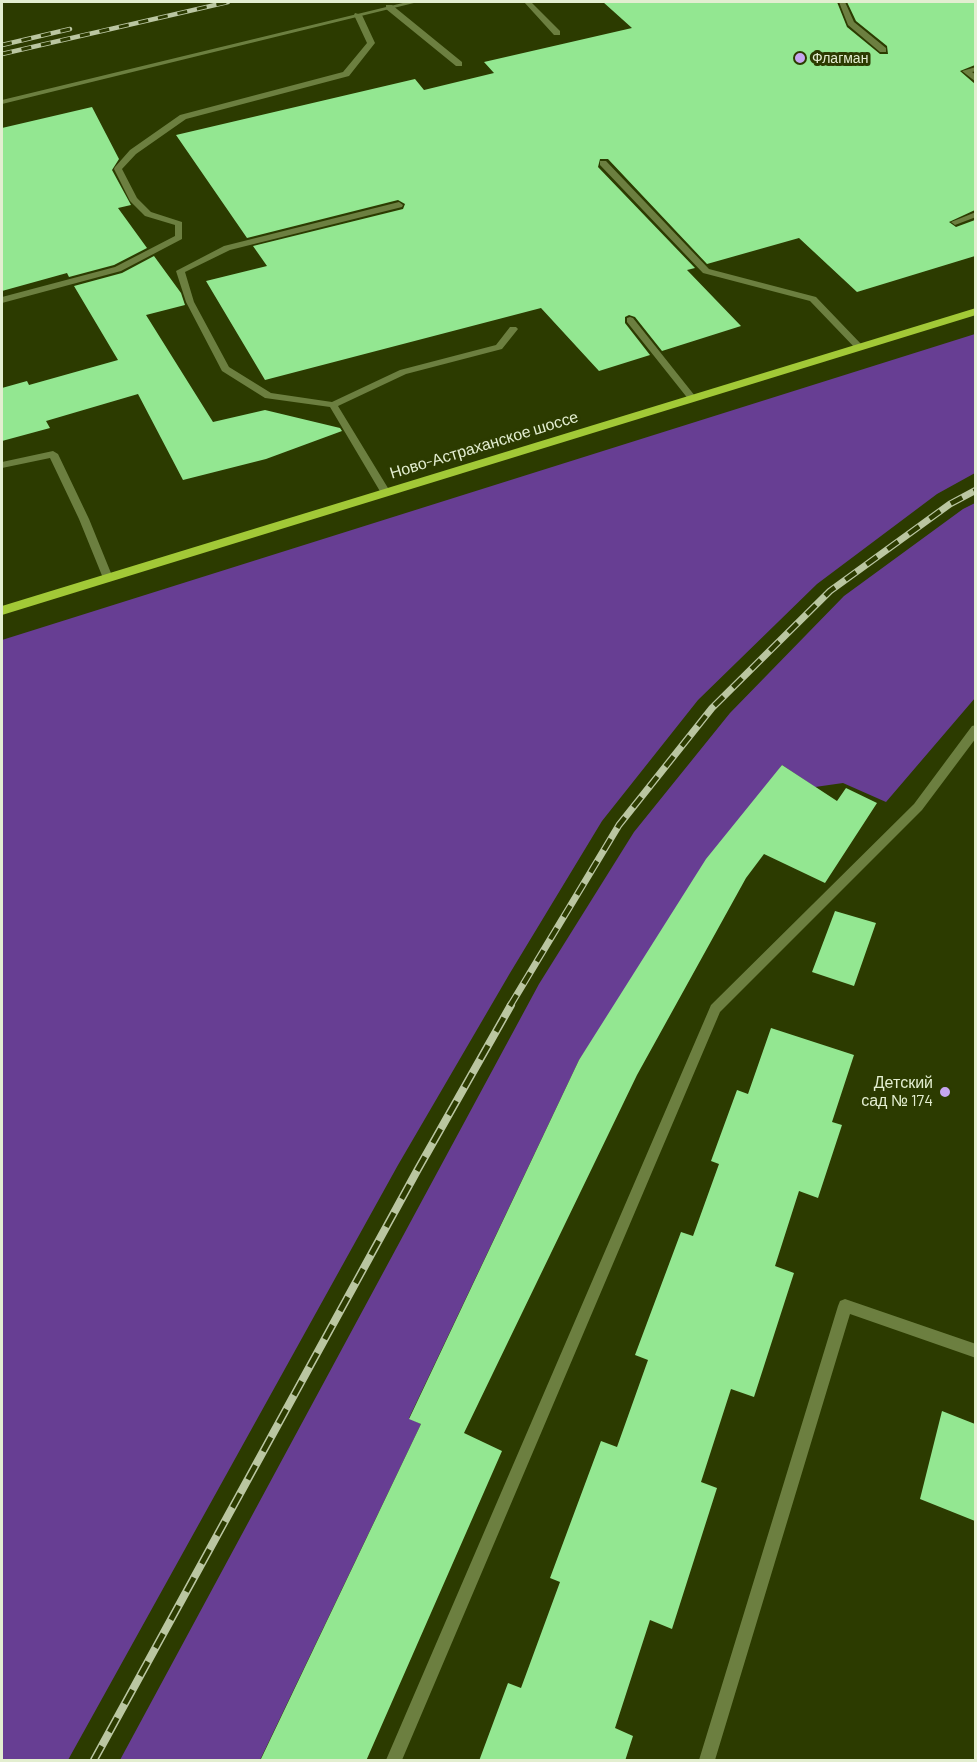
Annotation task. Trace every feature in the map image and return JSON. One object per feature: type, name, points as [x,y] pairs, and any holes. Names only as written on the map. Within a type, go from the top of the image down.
[{"type":"main road","name":"Ново-Астраханское шоссе","points":[[2,611],[975,311]]},
{"type":"street","points":[[2,102],[414,2]]},
{"type":"street","points":[[527,2],[557,33]]},
{"type":"street","points":[[842,2],[850,23],[883,50]]},
{"type":"street","points":[[389,7],[459,64]]},
{"type":"street","points":[[2,300],[118,269],[179,237],[179,224],[148,214],[133,200],[118,169],[133,152],[183,117],[346,75],[371,44],[358,15]]},
{"type":"street","points":[[975,69],[966,71],[975,80]]},
{"type":"street","points":[[603,164],[706,272],[813,299],[859,346]]},
{"type":"street","points":[[399,205],[227,248],[180,271],[190,302],[225,369],[268,396],[333,405],[403,372],[499,347],[513,329]]},
{"type":"street","points":[[955,222],[975,214]]},
{"type":"street","points":[[630,320],[692,398]]},
{"type":"street","points":[[333,405],[386,493]]},
{"type":"street","points":[[2,465],[53,454],[84,519],[108,578]]},
{"type":"street","points":[[394,1761],[715,1009],[918,807],[975,729]]},
{"type":"street","points":[[707,1761],[844,1306],[975,1351]]},
{"type":"shaded area","points":[[975,334],[975,473],[937,494],[817,584],[698,700],[602,821],[398,1165],[68,1760],[2,1760],[2,640]]},
{"type":"shaded area","points":[[975,503],[975,698],[886,802],[843,783],[815,787],[782,765],[579,1060],[409,1418],[421,1424],[260,1760],[120,1760],[539,984],[634,832],[730,713],[844,596],[963,509]]},
{"type":"building","points":[[603,2],[837,2],[847,27],[880,54],[888,54],[887,46],[856,21],[847,2],[975,2],[975,65],[960,71],[975,84],[975,210],[949,222],[956,227],[975,220],[975,256],[857,292],[799,238],[707,264],[608,159],[600,159],[598,167],[695,268],[687,270],[741,326],[662,351],[635,317],[629,315],[625,317],[625,323],[650,355],[599,371],[541,308],[265,380],[206,281],[267,266],[253,246],[403,209],[405,204],[398,200],[247,238],[176,135],[415,79],[424,90],[494,73],[484,62],[632,28]]},
{"type":"building","points":[[92,107],[119,159],[112,170],[131,205],[118,208],[147,248],[114,265],[69,277],[67,273],[2,291],[2,128]]},
{"type":"building","points":[[154,256],[181,293],[185,305],[146,315],[213,422],[265,410],[340,428],[342,431],[266,459],[183,480],[138,394],[46,421],[50,428],[2,441],[2,388],[27,381],[29,385],[118,360],[74,286],[122,273]]},
{"type":"building","points":[[782,765],[837,801],[846,788],[877,803],[825,883],[764,854],[746,878],[637,1075],[464,1433],[502,1451],[366,1761],[260,1761],[421,1424],[409,1419],[579,1060],[706,859]]},
{"type":"building","points":[[835,911],[876,923],[854,986],[812,972]]},
{"type":"building","points":[[771,1028],[854,1055],[832,1122],[842,1125],[818,1198],[799,1191],[775,1266],[794,1273],[754,1397],[731,1389],[701,1482],[717,1488],[672,1629],[650,1620],[615,1728],[633,1736],[625,1761],[479,1761],[508,1683],[521,1688],[560,1582],[550,1578],[601,1441],[617,1447],[648,1360],[635,1355],[681,1232],[693,1236],[719,1164],[711,1161],[737,1090],[748,1094]]},
{"type":"building","points":[[942,1411],[975,1424],[975,1521],[920,1499]]},
{"type":"railway","points":[[2,54],[228,2]]},
{"type":"railway","points":[[2,45],[70,29]]},
{"type":"railway","points":[[510,1006],[619,825],[712,708],[830,591],[950,504],[976,490]]},
{"type":"railway","points":[[94,1760],[418,1169],[511,1005]]},
{"type":"place","name":"Флагман","points":[[800,58]]},
{"type":"place","name":"Детский сад № 174","points":[[945,1092]]}]
